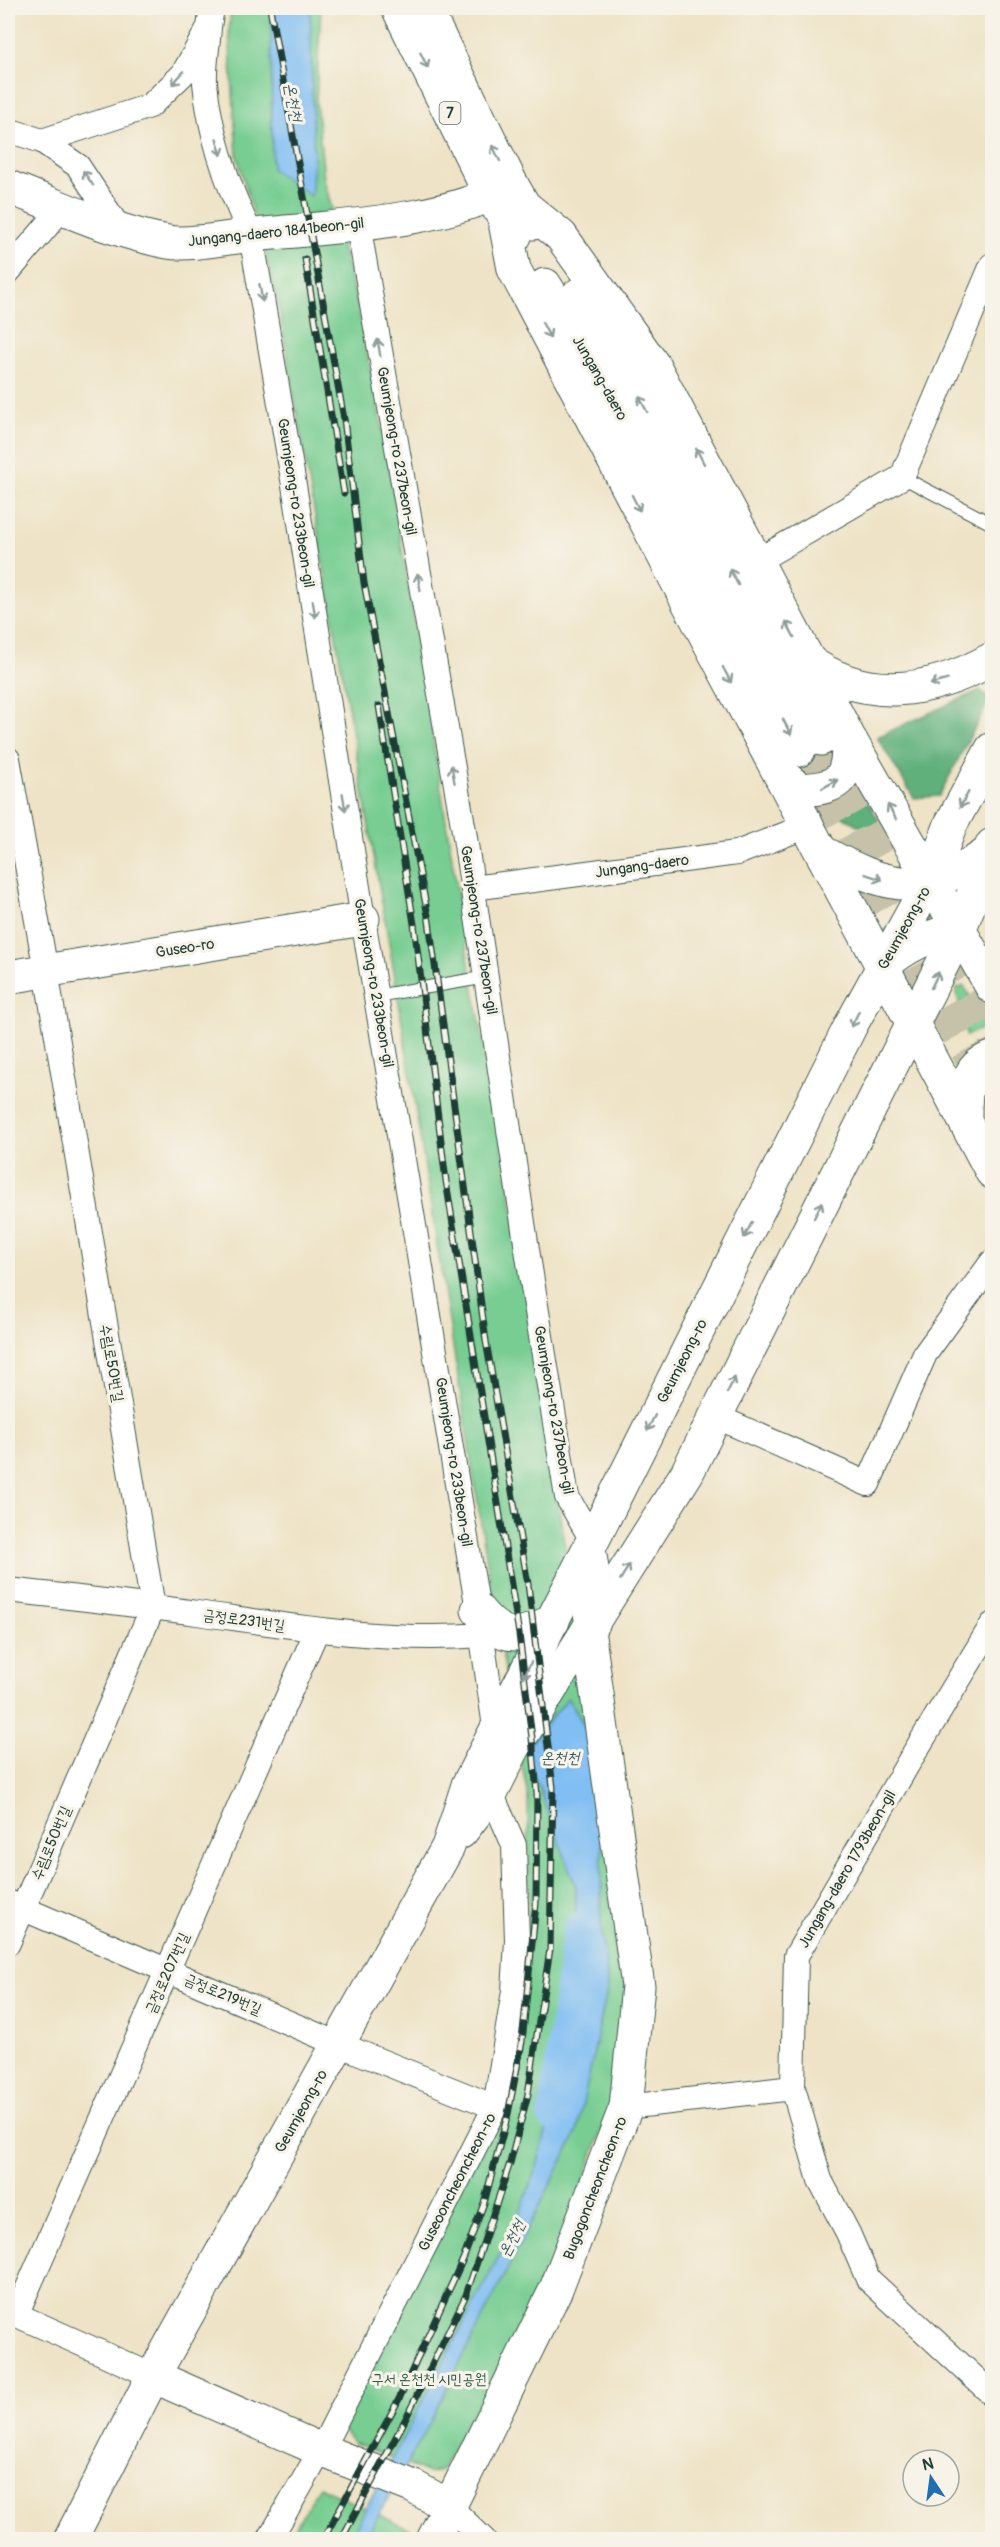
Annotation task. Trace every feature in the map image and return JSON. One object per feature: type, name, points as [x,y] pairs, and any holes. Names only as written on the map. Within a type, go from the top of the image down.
[{"type":"main road","name":"Jungang-daero","points":[[398,8],[507,201],[624,369],[812,750]]},
{"type":"main road","name":"Jungang-daero","points":[[425,8],[507,201]]},
{"type":"main road","name":"Jungang-daero 1841beon-gil","points":[[8,187],[119,228],[169,242],[358,224],[507,201]]},
{"type":"main road","points":[[507,201],[561,236],[654,366],[807,660],[814,839],[912,1026],[993,1173]]},
{"type":"main road","points":[[507,201],[514,269],[691,608],[812,750],[930,881],[993,987]]},
{"type":"main road","points":[[807,660],[840,681],[876,689],[893,689],[932,684],[952,678],[993,659]]},
{"type":"main road","name":"Geumjeong-ro","points":[[70,2540],[153,2376],[448,1847],[491,1793],[505,1729],[553,1621],[882,967],[930,881],[951,824],[993,749]]},
{"type":"main road","points":[[814,839],[862,873],[888,882],[910,885],[930,881],[971,865],[991,849]]},
{"type":"main road","name":"Geumjeong-ro","points":[[448,1847],[468,1785],[505,1729],[586,1635],[687,1473],[959,931],[991,849]]},
{"type":"main road","name":"Guseo-ro","points":[[8,977],[363,920]]},
{"type":"main road","points":[[882,967],[909,946],[945,932],[959,931]]},
{"type":"main road","points":[[965,1119],[969,1076],[977,1065],[993,1058]]},
{"type":"main road","points":[[480,1623],[512,1635],[530,1631],[553,1621]]},
{"type":"main road","name":"Bugogoncheoncheon-ro","points":[[433,2540],[556,2289],[626,2107],[638,1986],[586,1635]]},
{"type":"main road","points":[[153,2376],[327,2452],[414,2487],[450,2508]]},
{"type":"street","points":[[42,141],[150,106],[183,74],[211,17]]},
{"type":"street","name":"Geumjeong-ro 233beon-gil","points":[[211,17],[205,82],[213,125],[234,199],[251,235],[294,485],[363,920],[384,995],[480,1623],[505,1729]]},
{"type":"street","points":[[8,130],[42,141],[78,166],[119,228]]},
{"type":"street","points":[[8,272],[63,207]]},
{"type":"street","name":"Geumjeong-ro 237beon-gil","points":[[358,224],[488,976],[526,1245],[567,1497],[592,1540],[597,1571],[584,1601],[586,1635]]},
{"type":"street","points":[[754,562],[902,477],[993,265]]},
{"type":"street","name":"수림로50번길","points":[[8,759],[46,970],[153,1607],[15,1905],[8,1943]]},
{"type":"street","name":"Jungang-daero","points":[[473,888],[737,853],[814,839]]},
{"type":"street","points":[[716,1416],[868,1484],[925,1354],[993,1263]]},
{"type":"street","name":"금정로231번길","points":[[8,1590],[317,1630],[442,1638],[480,1623]]},
{"type":"street","name":"Jungang-daero 1793beon-gil","points":[[993,1625],[913,1755],[796,1956],[793,2088],[820,2180],[848,2233],[868,2279],[993,2394]]},
{"type":"street","name":"금정로207번길","points":[[153,2376],[12,2313],[168,1970],[317,1630]]},
{"type":"street","name":"Guseooncheoncheon-ro","points":[[269,2540],[327,2452],[495,2107],[514,1991],[517,1940],[514,1845],[491,1793]]},
{"type":"street","name":"금정로219번길","points":[[15,1905],[338,2044],[495,2107]]},
{"type":"street","points":[[626,2107],[793,2088]]},
{"type":"street","points":[[450,2508],[484,2540]]},
{"type":"lane","points":[[902,477],[993,524]]},
{"type":"lane","points":[[384,995],[488,976]]},
{"type":"green space","name":"구서 온천천 시민공원","points":[[231,8],[321,8],[316,100],[324,179],[357,303],[384,437],[468,957],[510,1190],[603,1794],[627,1996],[620,2077],[566,2233],[479,2407],[441,2469],[429,2473],[353,2442],[341,2428],[507,2071],[529,1909],[528,1796],[488,1568],[394,972],[277,297],[237,156],[229,31]]},
{"type":"green space","points":[[980,690],[990,699],[939,796],[914,798],[877,737]]},
{"type":"green space","points":[[859,786],[883,828],[875,835],[826,807]]},
{"type":"green space","points":[[964,986],[987,1026],[966,1036],[956,989]]},
{"type":"green space","points":[[319,2486],[417,2533],[414,2540],[288,2540]]},
{"type":"water","name":"온천천","points":[[271,8],[310,8],[314,159],[311,196],[272,169]]},
{"type":"water","name":"온천천","points":[[568,1698],[587,1730],[602,1827],[601,1926],[608,1986],[577,2132],[427,2428],[365,2539],[349,2540],[515,2226],[537,2166],[575,2020],[576,1887],[525,1750]]},
{"type":"waterway","name":"온천천","points":[[557,2115],[582,1930]]},
{"type":"tunnel","points":[[821,739],[992,1047]]},
{"type":"tunnel","points":[[799,750],[992,1095]]},
{"type":"railway","points":[[270,8],[344,419],[364,583],[429,921],[486,1341],[528,1584],[553,1787],[550,1949],[528,2094],[510,2163],[466,2295],[405,2420],[341,2540]]},
{"type":"railway","points":[[305,259],[344,493]]},
{"type":"railway","points":[[323,2540],[399,2399],[464,2257],[484,2203],[508,2114],[522,2042],[536,1904],[537,1794],[519,1634],[446,1181],[414,924],[379,706]]}]
